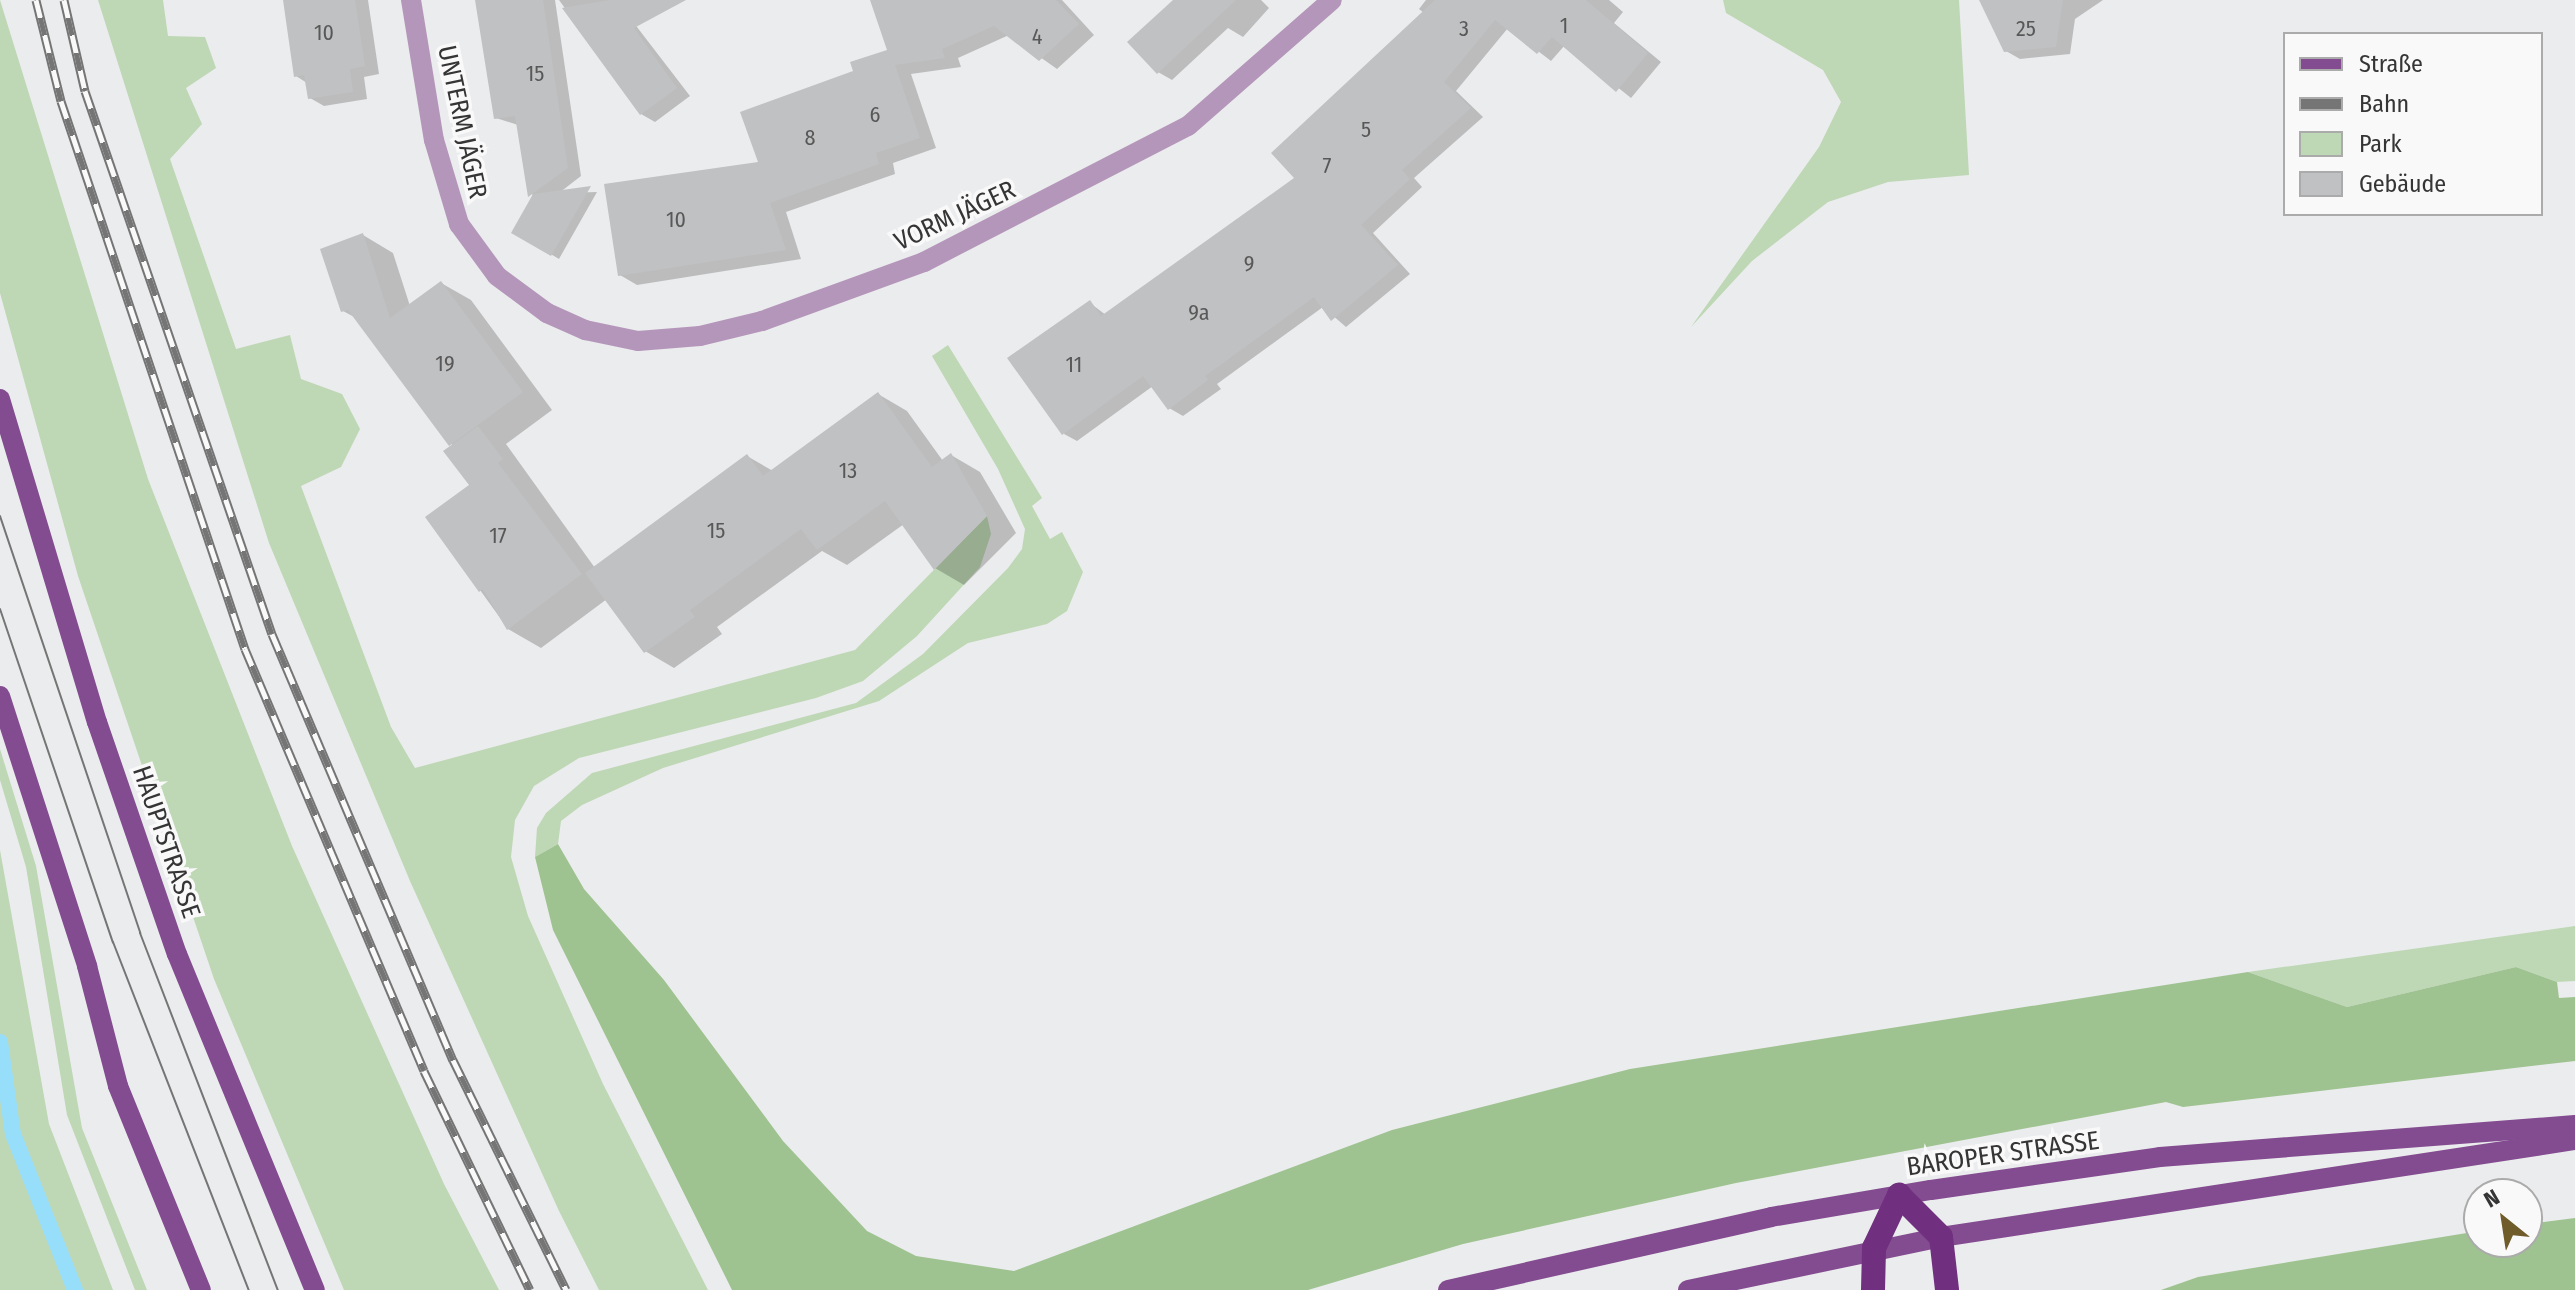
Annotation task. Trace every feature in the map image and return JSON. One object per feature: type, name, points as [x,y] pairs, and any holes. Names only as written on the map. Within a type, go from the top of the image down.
[{"type":"highway","points":[[1873,1290],[1874,1248],[1899,1195],[1941,1237],[1947,1290]]},
{"type":"main road","name":"HAUPTSTRASSE","points":[[0,399],[97,722],[177,954],[315,1290]]},
{"type":"main road","points":[[0,696],[87,966],[118,1086],[201,1290]]},
{"type":"main road","name":"BAROPER STRASSE","points":[[1448,1290],[1771,1217],[1899,1195],[2160,1157],[2575,1125]]},
{"type":"main road","points":[[1688,1290],[1874,1248],[2575,1140]]},
{"type":"street","name":"UNTERM JÄGER","points":[[411,0],[450,204],[497,276],[547,313]]},
{"type":"street","name":"VORM JÄGER","points":[[547,313],[585,330],[638,341],[700,336],[762,321],[924,262],[1188,126],[1332,0]]},
{"type":"green space","points":[[0,0],[148,479],[292,846],[444,1184],[499,1290],[344,1290],[214,979],[78,576],[0,293]]},
{"type":"green space","points":[[98,0],[163,0],[168,36],[205,37],[216,68],[186,88],[202,124],[170,159],[236,349],[290,335],[301,379],[342,394],[360,429],[341,467],[301,486],[391,727],[415,768],[855,650],[987,516],[991,534],[980,567],[917,636],[863,681],[816,698],[579,758],[534,786],[515,820],[511,857],[528,916],[603,1084],[708,1290],[599,1290],[559,1211],[410,881],[269,543]]},
{"type":"green space","points":[[1723,0],[1959,0],[1969,175],[1888,182],[1828,202],[1752,261],[1691,327],[1819,147],[1841,102],[1823,70],[1726,13]]},
{"type":"green space","points":[[948,345],[1042,498],[1032,506],[1050,539],[1062,532],[1083,572],[1067,611],[1047,624],[968,643],[879,701],[663,768],[582,805],[561,821],[558,844],[535,857],[537,828],[546,813],[592,773],[856,703],[923,654],[1008,568],[1022,549],[1025,529],[998,469],[932,356]]},
{"type":"green space","points":[[0,749],[36,866],[82,1128],[147,1290],[135,1290],[67,1115],[26,867],[0,780]]},
{"type":"green space","points":[[558,844],[584,889],[664,980],[783,1141],[867,1231],[916,1256],[1014,1271],[1392,1130],[1630,1069],[2248,972],[2347,1007],[2516,967],[2557,982],[2559,998],[2575,997],[2575,1061],[2183,1107],[2166,1102],[1736,1183],[1463,1244],[1308,1290],[732,1290],[553,930],[535,857]]},
{"type":"green space","points":[[0,850],[49,1124],[113,1290],[0,1290]]},
{"type":"green space","points":[[2575,926],[2575,981],[2557,982],[2516,967],[2347,1007],[2248,972]]},
{"type":"green space","points":[[2575,1218],[2575,1290],[2161,1290],[2198,1277],[2463,1234],[2463,1258],[2543,1258],[2543,1222]]},
{"type":"building","points":[[283,0],[355,0],[365,66],[350,69],[353,92],[308,99],[304,75],[294,77]]},
{"type":"building","points":[[475,0],[543,0],[568,168],[528,197],[515,116],[494,119]]},
{"type":"building","points":[[610,0],[686,0],[634,28],[677,88],[640,115],[562,8]]},
{"type":"building","points":[[870,0],[1056,0],[1079,24],[1039,61],[994,26],[942,49],[945,58],[895,65],[920,138],[876,153],[879,164],[770,203],[786,250],[618,276],[604,184],[758,162],[740,112],[853,71],[850,62],[887,50]]},
{"type":"building","points":[[1173,0],[1236,0],[1157,74],[1127,42]]},
{"type":"building","points":[[1435,0],[1586,0],[1648,53],[1616,92],[1552,37],[1537,54],[1495,20],[1444,82],[1471,108],[1402,170],[1410,179],[1361,225],[1398,265],[1331,321],[1314,297],[1205,376],[1208,380],[1168,410],[1143,376],[1062,435],[1007,358],[1090,300],[1101,316],[1294,178],[1271,153]]},
{"type":"building","points":[[1979,0],[2063,0],[2056,47],[2004,52]]},
{"type":"building","points":[[591,186],[551,256],[511,233],[533,194]]},
{"type":"building","points":[[363,233],[390,318],[441,281],[523,392],[449,446],[348,310],[341,312],[320,249]]},
{"type":"building","points":[[878,392],[932,467],[951,453],[987,516],[934,570],[885,501],[817,550],[801,529],[690,610],[695,617],[644,653],[585,573],[747,454],[763,476]]},
{"type":"building","points":[[478,426],[503,459],[498,463],[582,574],[507,630],[483,589],[479,592],[425,517],[469,485],[443,451]]},
{"type":"waterway","points":[[0,1042],[13,1134],[75,1290]]},
{"type":"tram line","points":[[0,516],[140,933],[278,1290]]},
{"type":"tram line","points":[[0,609],[113,942],[249,1290]]},
{"type":"railway","points":[[36,0],[61,101],[245,649],[424,1071],[530,1290]]},
{"type":"railway","points":[[64,0],[85,91],[272,634],[453,1060],[566,1290]]}]
